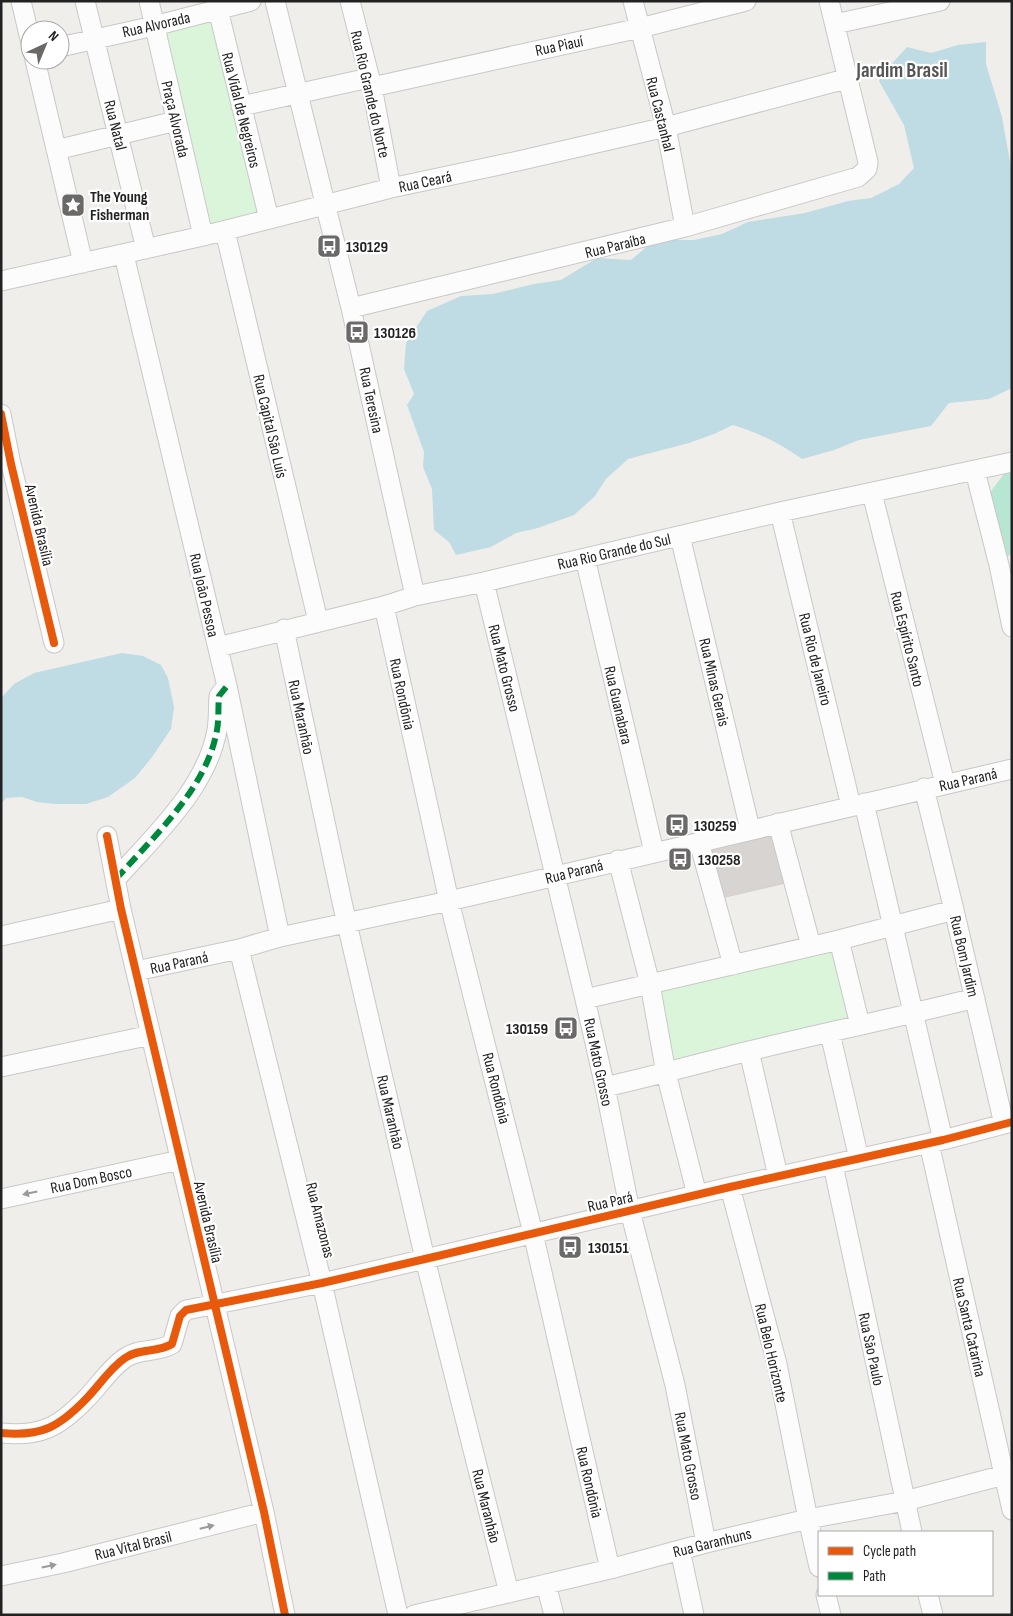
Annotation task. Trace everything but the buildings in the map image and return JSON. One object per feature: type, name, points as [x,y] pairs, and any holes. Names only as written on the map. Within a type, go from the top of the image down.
[{"type":"street","points":[[21,1],[26,20]]},
{"type":"street","name":"Rua Natal","points":[[85,1],[146,250]]},
{"type":"street","name":"Praça Alvorada","points":[[149,1],[203,236]]},
{"type":"street","name":"Rua Alvorada","points":[[70,45],[154,26],[216,5],[251,1]]},
{"type":"street","name":"Rua Teresina","points":[[276,1],[351,308],[415,596]]},
{"type":"street","name":"Rua Rio Grande do Norte","points":[[350,1],[370,82],[392,188]]},
{"type":"street","name":"Rua Castanhal","points":[[633,1],[666,127],[685,227]]},
{"type":"street","name":"Rua Piauí","points":[[241,106],[299,93],[370,82],[640,28],[746,1]]},
{"type":"street","points":[[829,1],[849,78]]},
{"type":"street","points":[[835,24],[914,4],[940,1]]},
{"type":"street","name":"Rua Vidal de Negreiros","points":[[216,5],[269,219]]},
{"type":"street","points":[[37,70],[83,263]]},
{"type":"street","name":"Rua Ceará","points":[[1,280],[146,250],[392,188],[666,127],[849,78]]},
{"type":"street","name":"Rua Paraíba","points":[[351,308],[685,227],[858,177],[867,169],[868,162],[849,78]]},
{"type":"street","points":[[56,150],[176,120]]},
{"type":"street","name":"Rua Capital São Luís","points":[[225,230],[318,621]]},
{"type":"street","name":"Rua João Pessoa","points":[[124,254],[227,686],[280,937]]},
{"type":"street","name":"Avenida Brasília","points":[[1,414],[15,483],[54,643]]},
{"type":"street","name":"Rua Rio Grande do Sul","points":[[218,647],[284,629],[384,606],[415,596],[484,582],[780,512],[1012,462]]},
{"type":"street","points":[[974,471],[1005,566],[1012,627]]},
{"type":"street","name":"Rua Espírito Santo","points":[[872,493],[945,784]]},
{"type":"street","name":"Rua Rio de Janeiro","points":[[780,512],[858,804],[893,925],[913,1014]]},
{"type":"street","name":"Rua Minas Gerais","points":[[680,536],[750,829]]},
{"type":"street","name":"Rua Guanabara","points":[[584,558],[654,852]]},
{"type":"street","name":"Rua Mato Grosso","points":[[484,582],[585,999],[630,1211],[675,1385],[706,1543]]},
{"type":"street","name":"Rua Rondônia","points":[[384,606],[449,901],[533,1233],[610,1570]]},
{"type":"street","name":"Rua Maranhão","points":[[284,629],[347,922],[426,1259],[509,1592]]},
{"type":"street","points":[[116,879],[194,789],[213,747],[218,729],[219,696],[227,686]]},
{"type":"street","name":"Rua Paraná","points":[[136,971],[239,949],[280,937],[347,922],[449,901],[924,788],[1012,769]]},
{"type":"street","name":"Rua Bom Jardim","points":[[924,788],[975,998],[1008,1123]]},
{"type":"street","points":[[778,823],[811,946]]},
{"type":"street","name":"Avenida Brasília","points":[[107,836],[121,909],[264,1512],[285,1615]]},
{"type":"street","points":[[699,842],[733,965]]},
{"type":"street","points":[[618,860],[650,984],[666,1073],[697,1195]]},
{"type":"street","points":[[1,936],[121,909]]},
{"type":"street","points":[[585,999],[839,940],[954,910]]},
{"type":"street","points":[[839,940],[860,1025]]},
{"type":"street","name":"Rua Amazonas","points":[[239,949],[322,1282],[398,1615]]},
{"type":"street","points":[[605,1087],[975,998]]},
{"type":"street","name":"Rua Santa Catarina","points":[[913,1014],[936,1142],[1007,1474],[1012,1510]]},
{"type":"street","points":[[830,1033],[859,1159]]},
{"type":"street","points":[[1,1067],[151,1035]]},
{"type":"street","points":[[749,1051],[778,1176]]},
{"type":"street","name":"Rua Pará","points":[[1,1433],[39,1432],[58,1424],[86,1399],[103,1378],[125,1358],[136,1352],[164,1349],[172,1344],[180,1316],[186,1310],[426,1259],[730,1187],[936,1142],[1008,1123]]},
{"type":"street","name":"Rua Dom Bosco","points":[[1,1199],[180,1160]]},
{"type":"street","name":"Rua São Paulo","points":[[833,1165],[912,1531]]},
{"type":"street","name":"Rua Belo Horizonte","points":[[730,1187],[776,1364],[818,1563]]},
{"type":"street","name":"Rua Garanhuns","points":[[422,1613],[610,1570],[706,1543],[904,1501],[1007,1474]]},
{"type":"street","name":"Rua Vital Brasil","points":[[1,1576],[63,1563],[264,1512]]},
{"type":"street","points":[[680,1550],[694,1615]]},
{"type":"street","points":[[546,1584],[554,1615]]},
{"type":"street","points":[[826,1596],[831,1615]]},
{"type":"street","points":[[928,1596],[933,1615]]},
{"type":"green space","points":[[212,17],[261,217],[203,231],[154,30]]},
{"type":"green space","points":[[1012,468],[1012,554],[1003,558],[988,495],[1007,470]]},
{"type":"green space","points":[[835,946],[858,1027],[676,1069],[658,987]]},
{"type":"water","points":[[986,42],[986,64],[1002,117],[1012,173],[1012,388],[989,399],[949,403],[931,426],[859,440],[834,450],[802,459],[769,439],[733,425],[689,443],[628,459],[606,479],[595,496],[574,515],[538,528],[516,533],[491,547],[456,555],[449,542],[434,530],[432,489],[423,467],[424,452],[407,405],[414,394],[404,369],[406,343],[427,311],[461,296],[493,294],[534,284],[561,280],[597,258],[631,260],[655,240],[694,240],[722,234],[748,222],[805,213],[848,201],[871,198],[899,184],[914,168],[904,125],[879,81],[886,70],[907,47],[931,53],[958,45]]},
{"type":"water","points":[[122,653],[143,656],[161,665],[168,678],[174,707],[171,729],[152,757],[135,778],[108,797],[86,804],[55,804],[37,802],[22,797],[6,798],[1,804],[1,698],[14,684],[34,673]]},
{"type":"marked path","points":[[116,879],[177,810],[202,772],[217,730],[219,696],[227,686]]},
{"type":"cycle path","points":[[1,414],[11,464],[54,643]]},
{"type":"cycle path","points":[[107,836],[121,909],[264,1512],[285,1615]]},
{"type":"cycle path","points":[[1,1433],[27,1433],[48,1428],[58,1423],[76,1409],[114,1367],[125,1358],[136,1353],[160,1349],[172,1344],[180,1316],[186,1310],[322,1283],[730,1187],[943,1140],[1012,1122]]},
{"type":"place","name":"The Young Fisherman","points":[[73,205]]},
{"type":"place","name":"130129","points":[[329,246]]},
{"type":"place","name":"130126","points":[[357,332]]},
{"type":"place","name":"130259","points":[[677,825]]},
{"type":"place","name":"130258","points":[[680,859]]},
{"type":"place","name":"130159","points":[[566,1028]]},
{"type":"place","name":"130151","points":[[570,1247]]},
{"type":"district","name":"Jardim Brasil","points":[[902,70]]}]
